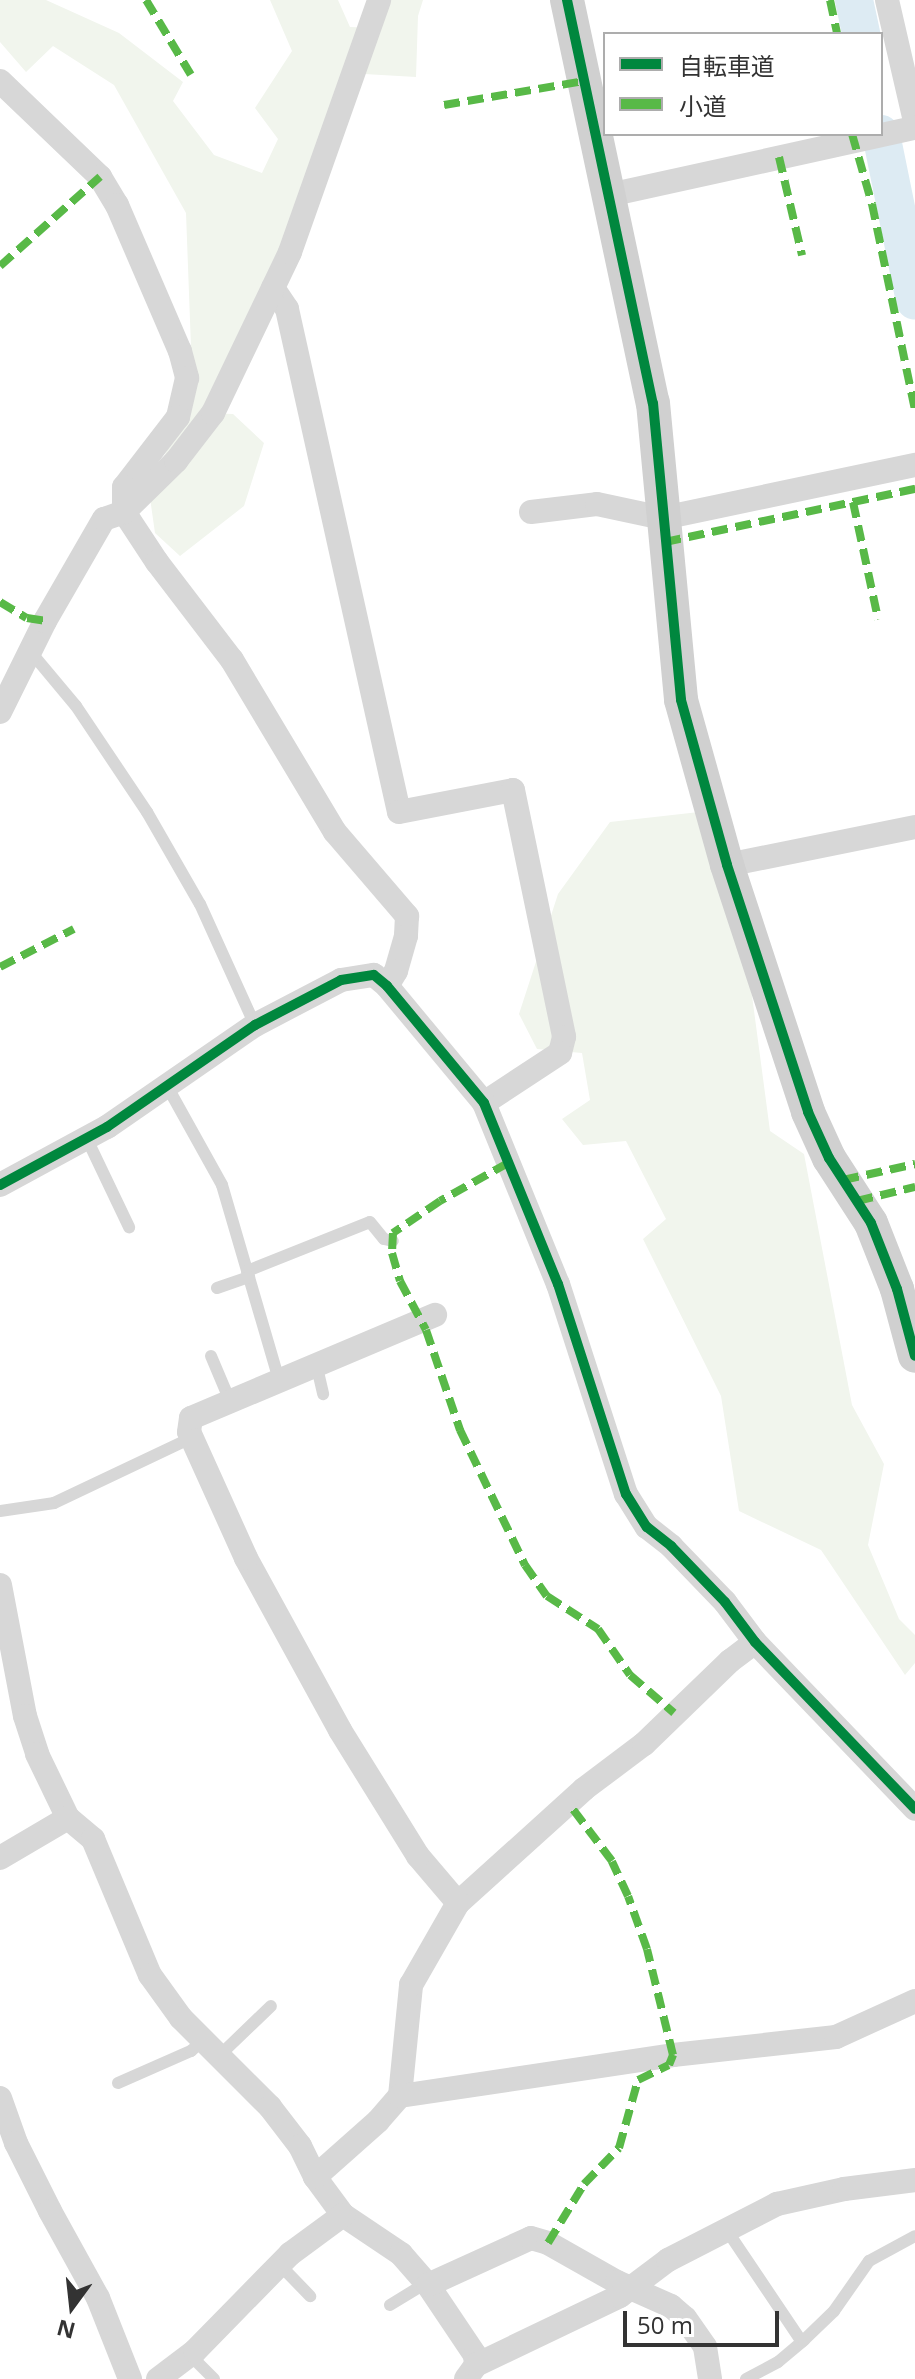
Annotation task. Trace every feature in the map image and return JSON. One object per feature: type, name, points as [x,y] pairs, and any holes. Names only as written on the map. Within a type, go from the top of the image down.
[{"type":"street","points":[[0,712],[104,519],[124,512],[176,461],[213,413],[290,252],[379,0]]},
{"type":"street","points":[[567,0],[653,403],[681,700],[727,865],[808,1112],[829,1158],[871,1223],[897,1289],[915,1356]]},
{"type":"street","points":[[883,133],[910,126],[887,0]]},
{"type":"street","points":[[0,81],[100,177],[117,205],[180,351],[187,378],[178,417],[124,487],[124,512],[157,562],[232,660],[335,832],[407,916],[406,936],[396,971],[387,986]]},
{"type":"street","points":[[609,195],[872,136]]},
{"type":"street","points":[[273,288],[287,309],[399,812],[513,790],[564,1037],[560,1053],[484,1103]]},
{"type":"street","points":[[531,512],[597,504],[663,518],[915,465]]},
{"type":"street","points":[[727,865],[915,827]]},
{"type":"street","points":[[0,1185],[87,1139],[255,1025],[341,980],[374,975],[387,986],[484,1103],[558,1284],[626,1494],[647,1527],[671,1546],[725,1602],[755,1642],[915,1809]]},
{"type":"street","points":[[435,1315],[191,1418],[191,1438],[246,1558],[340,1730],[418,1856],[458,1903]]},
{"type":"street","points":[[0,1585],[25,1716],[37,1754],[68,1818],[93,1839],[150,1975],[211,2049],[270,2107],[300,2146],[315,2177],[343,2215],[401,2254],[427,2284],[475,2355],[471,2372]]},
{"type":"street","points":[[315,2177],[378,2121],[400,2096],[411,1985],[458,1903],[584,1789],[644,1744],[730,1661],[755,1642]]},
{"type":"street","points":[[0,1858],[68,1818]]},
{"type":"street","points":[[400,2096],[673,2055],[836,2037],[915,2001]]},
{"type":"street","points":[[0,2098],[43,2197],[98,2298],[130,2379]]},
{"type":"street","points":[[471,2372],[631,2288],[668,2260],[726,2228],[777,2204],[811,2195],[915,2180]]},
{"type":"street","points":[[158,2379],[190,2355],[279,2264],[343,2215]]},
{"type":"street","points":[[427,2284],[531,2238],[548,2243],[631,2288],[656,2296],[685,2318],[705,2347],[710,2379]]},
{"type":"lane","points":[[29,655],[76,706],[161,835],[200,904],[255,1025]]},
{"type":"lane","points":[[167,1086],[222,1185],[279,1380]]},
{"type":"lane","points":[[87,1139],[129,1227]]},
{"type":"lane","points":[[217,1288],[370,1222],[384,1239],[393,1241]]},
{"type":"lane","points":[[211,1356],[230,1401]]},
{"type":"lane","points":[[316,1363],[323,1394]]},
{"type":"lane","points":[[0,1511],[54,1503],[191,1438]]},
{"type":"lane","points":[[118,2083],[191,2051],[211,2049],[271,2006]]},
{"type":"lane","points":[[726,2228],[802,2342]]},
{"type":"lane","points":[[746,2379],[778,2362],[802,2342],[834,2311],[869,2261],[915,2236]]},
{"type":"lane","points":[[279,2264],[310,2296]]},
{"type":"lane","points":[[390,2305],[427,2284]]},
{"type":"lane","points":[[190,2355],[214,2379]]},
{"type":"shaded area","points":[[0,0],[46,0],[119,33],[183,82],[173,101],[214,155],[262,173],[278,139],[255,108],[292,51],[270,0],[338,0],[350,27],[377,28],[387,0],[423,0],[418,16],[416,77],[347,73],[284,253],[207,413],[233,414],[264,443],[244,506],[180,556],[155,533],[150,498],[163,458],[193,401],[186,213],[114,85],[53,46],[26,72],[0,42]]},
{"type":"shaded area","points":[[699,812],[749,973],[770,1131],[804,1154],[852,1405],[884,1464],[868,1545],[899,1619],[915,1635],[915,1663],[905,1675],[821,1550],[739,1511],[721,1396],[643,1239],[666,1219],[626,1141],[583,1145],[562,1119],[590,1100],[582,1053],[537,1049],[519,1014],[558,894],[610,822]]},
{"type":"waterway","points":[[854,0],[861,32]]},
{"type":"waterway","points":[[881,136],[915,301]]},
{"type":"marked path","points":[[146,0],[191,75]]},
{"type":"marked path","points":[[830,0],[837,32]]},
{"type":"marked path","points":[[444,105],[585,81]]},
{"type":"marked path","points":[[853,136],[872,204],[915,410]]},
{"type":"marked path","points":[[779,157],[802,255]]},
{"type":"marked path","points":[[0,266],[100,177]]},
{"type":"marked path","points":[[665,542],[915,489]]},
{"type":"marked path","points":[[853,502],[878,619]]},
{"type":"marked path","points":[[0,602],[27,618],[45,621]]},
{"type":"marked path","points":[[0,967],[74,929]]},
{"type":"marked path","points":[[508,1163],[440,1201],[393,1233],[392,1253],[400,1281],[426,1330],[460,1430],[525,1565],[547,1596],[598,1629],[630,1675],[674,1713]]},
{"type":"marked path","points":[[843,1180],[915,1164]]},
{"type":"marked path","points":[[857,1201],[915,1187]]},
{"type":"marked path","points":[[548,2243],[584,2184],[619,2148],[638,2080],[669,2065],[673,2055],[647,1949],[628,1896],[612,1861],[569,1804]]},
{"type":"cycle path","points":[[567,0],[653,403],[681,700],[727,865],[808,1112],[829,1158],[871,1223],[897,1289],[915,1356]]},
{"type":"cycle path","points":[[0,1185],[107,1127],[255,1025],[341,980],[374,975],[387,986],[484,1103],[558,1284],[626,1494],[647,1527],[671,1546],[725,1602],[755,1642],[915,1809]]}]
